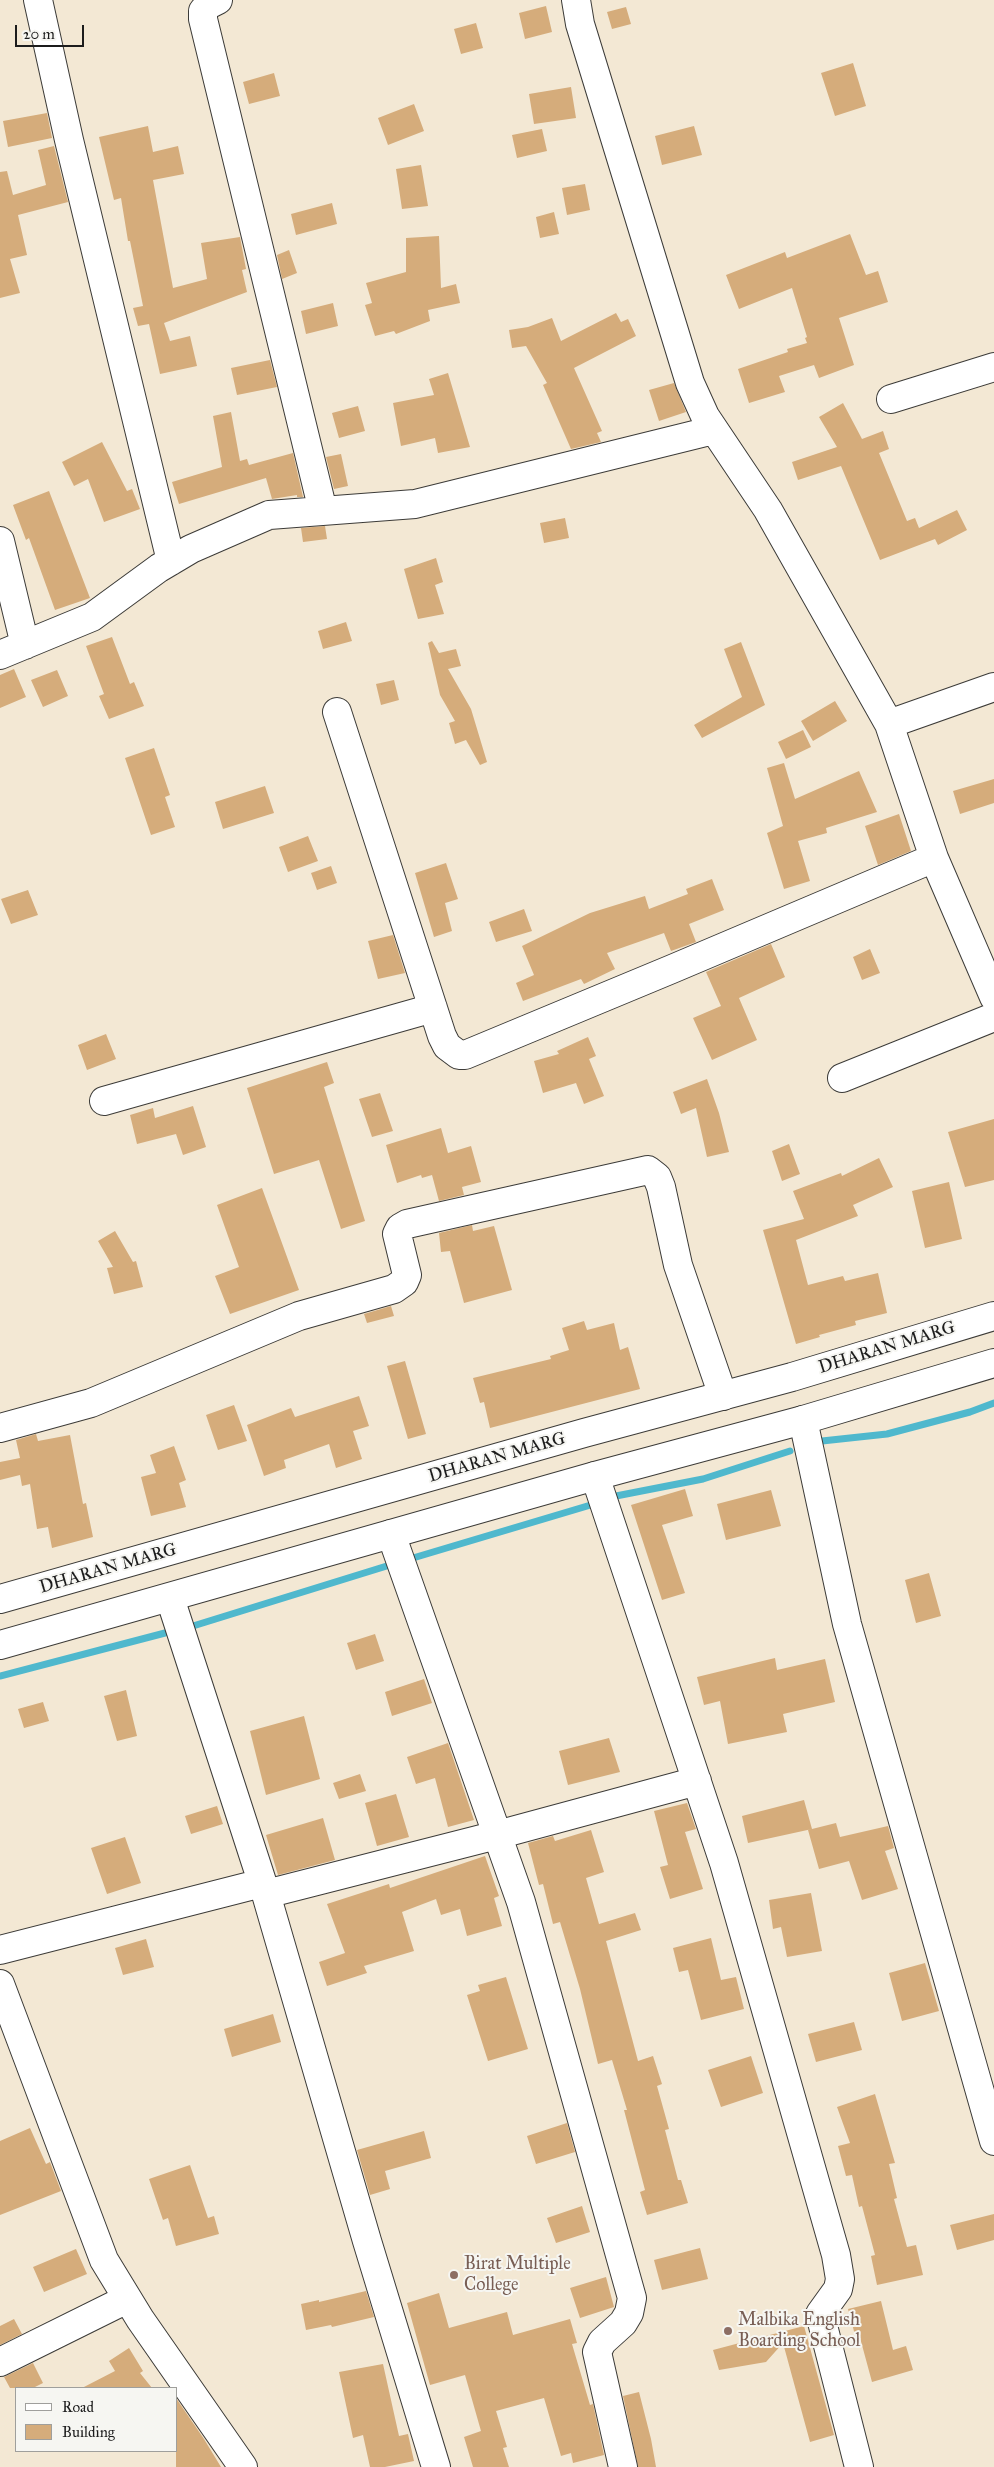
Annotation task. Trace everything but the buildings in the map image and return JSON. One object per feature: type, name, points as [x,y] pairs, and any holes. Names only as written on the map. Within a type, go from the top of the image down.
[{"type":"street","points":[[38,0],[69,140],[171,561]]},
{"type":"street","points":[[218,0],[208,5],[204,11],[203,19],[323,511]]},
{"type":"street","points":[[576,0],[580,24],[690,383],[705,416],[768,510],[889,724],[934,858],[994,997]]},
{"type":"street","points":[[891,399],[994,367]]},
{"type":"street","points":[[0,655],[92,618],[171,561],[191,549],[270,516],[414,504],[714,430]]},
{"type":"street","points":[[0,542],[25,645]]},
{"type":"street","points":[[889,724],[994,687]]},
{"type":"street","points":[[337,712],[433,1008],[447,1046],[459,1055],[465,1055],[934,858]]},
{"type":"street","points":[[104,1101],[433,1008]]},
{"type":"street","points":[[842,1078],[994,1017]]},
{"type":"street","points":[[0,1428],[91,1403],[299,1316],[394,1289],[404,1282],[407,1275],[398,1234],[400,1228],[407,1224],[648,1170],[658,1177],[678,1265],[723,1396]]},
{"type":"street","name":"DHARAN MARG","points":[[0,1600],[723,1396],[994,1316]]},
{"type":"street","points":[[0,1645],[595,1476],[803,1420],[994,1363]]},
{"type":"street","points":[[803,1420],[847,1624],[994,2141]]},
{"type":"street","points":[[595,1476],[724,1863],[836,2255],[840,2279],[838,2289],[820,2314],[858,2467]]},
{"type":"street","points":[[391,1534],[521,1902],[632,2298],[629,2313],[623,2323],[602,2342],[597,2352],[624,2467]]},
{"type":"street","points":[[170,1598],[264,1889],[367,2241],[436,2467]]},
{"type":"street","points":[[0,1950],[497,1835],[697,1781]]},
{"type":"street","points":[[0,1984],[104,2260],[128,2299],[243,2467]]},
{"type":"street","points":[[0,2362],[128,2299]]},
{"type":"waterway","points":[[822,1441],[887,1434],[970,1412],[994,1403]]},
{"type":"waterway","points":[[616,1496],[703,1479],[790,1451]]},
{"type":"waterway","points":[[413,1558],[594,1504]]},
{"type":"waterway","points":[[193,1626],[390,1565]]},
{"type":"waterway","points":[[0,1676],[165,1633]]},
{"type":"place","name":"Birat Multiple College","points":[[454,2275]]},
{"type":"place","name":"Malbika English Boarding School","points":[[728,2331]]}]
